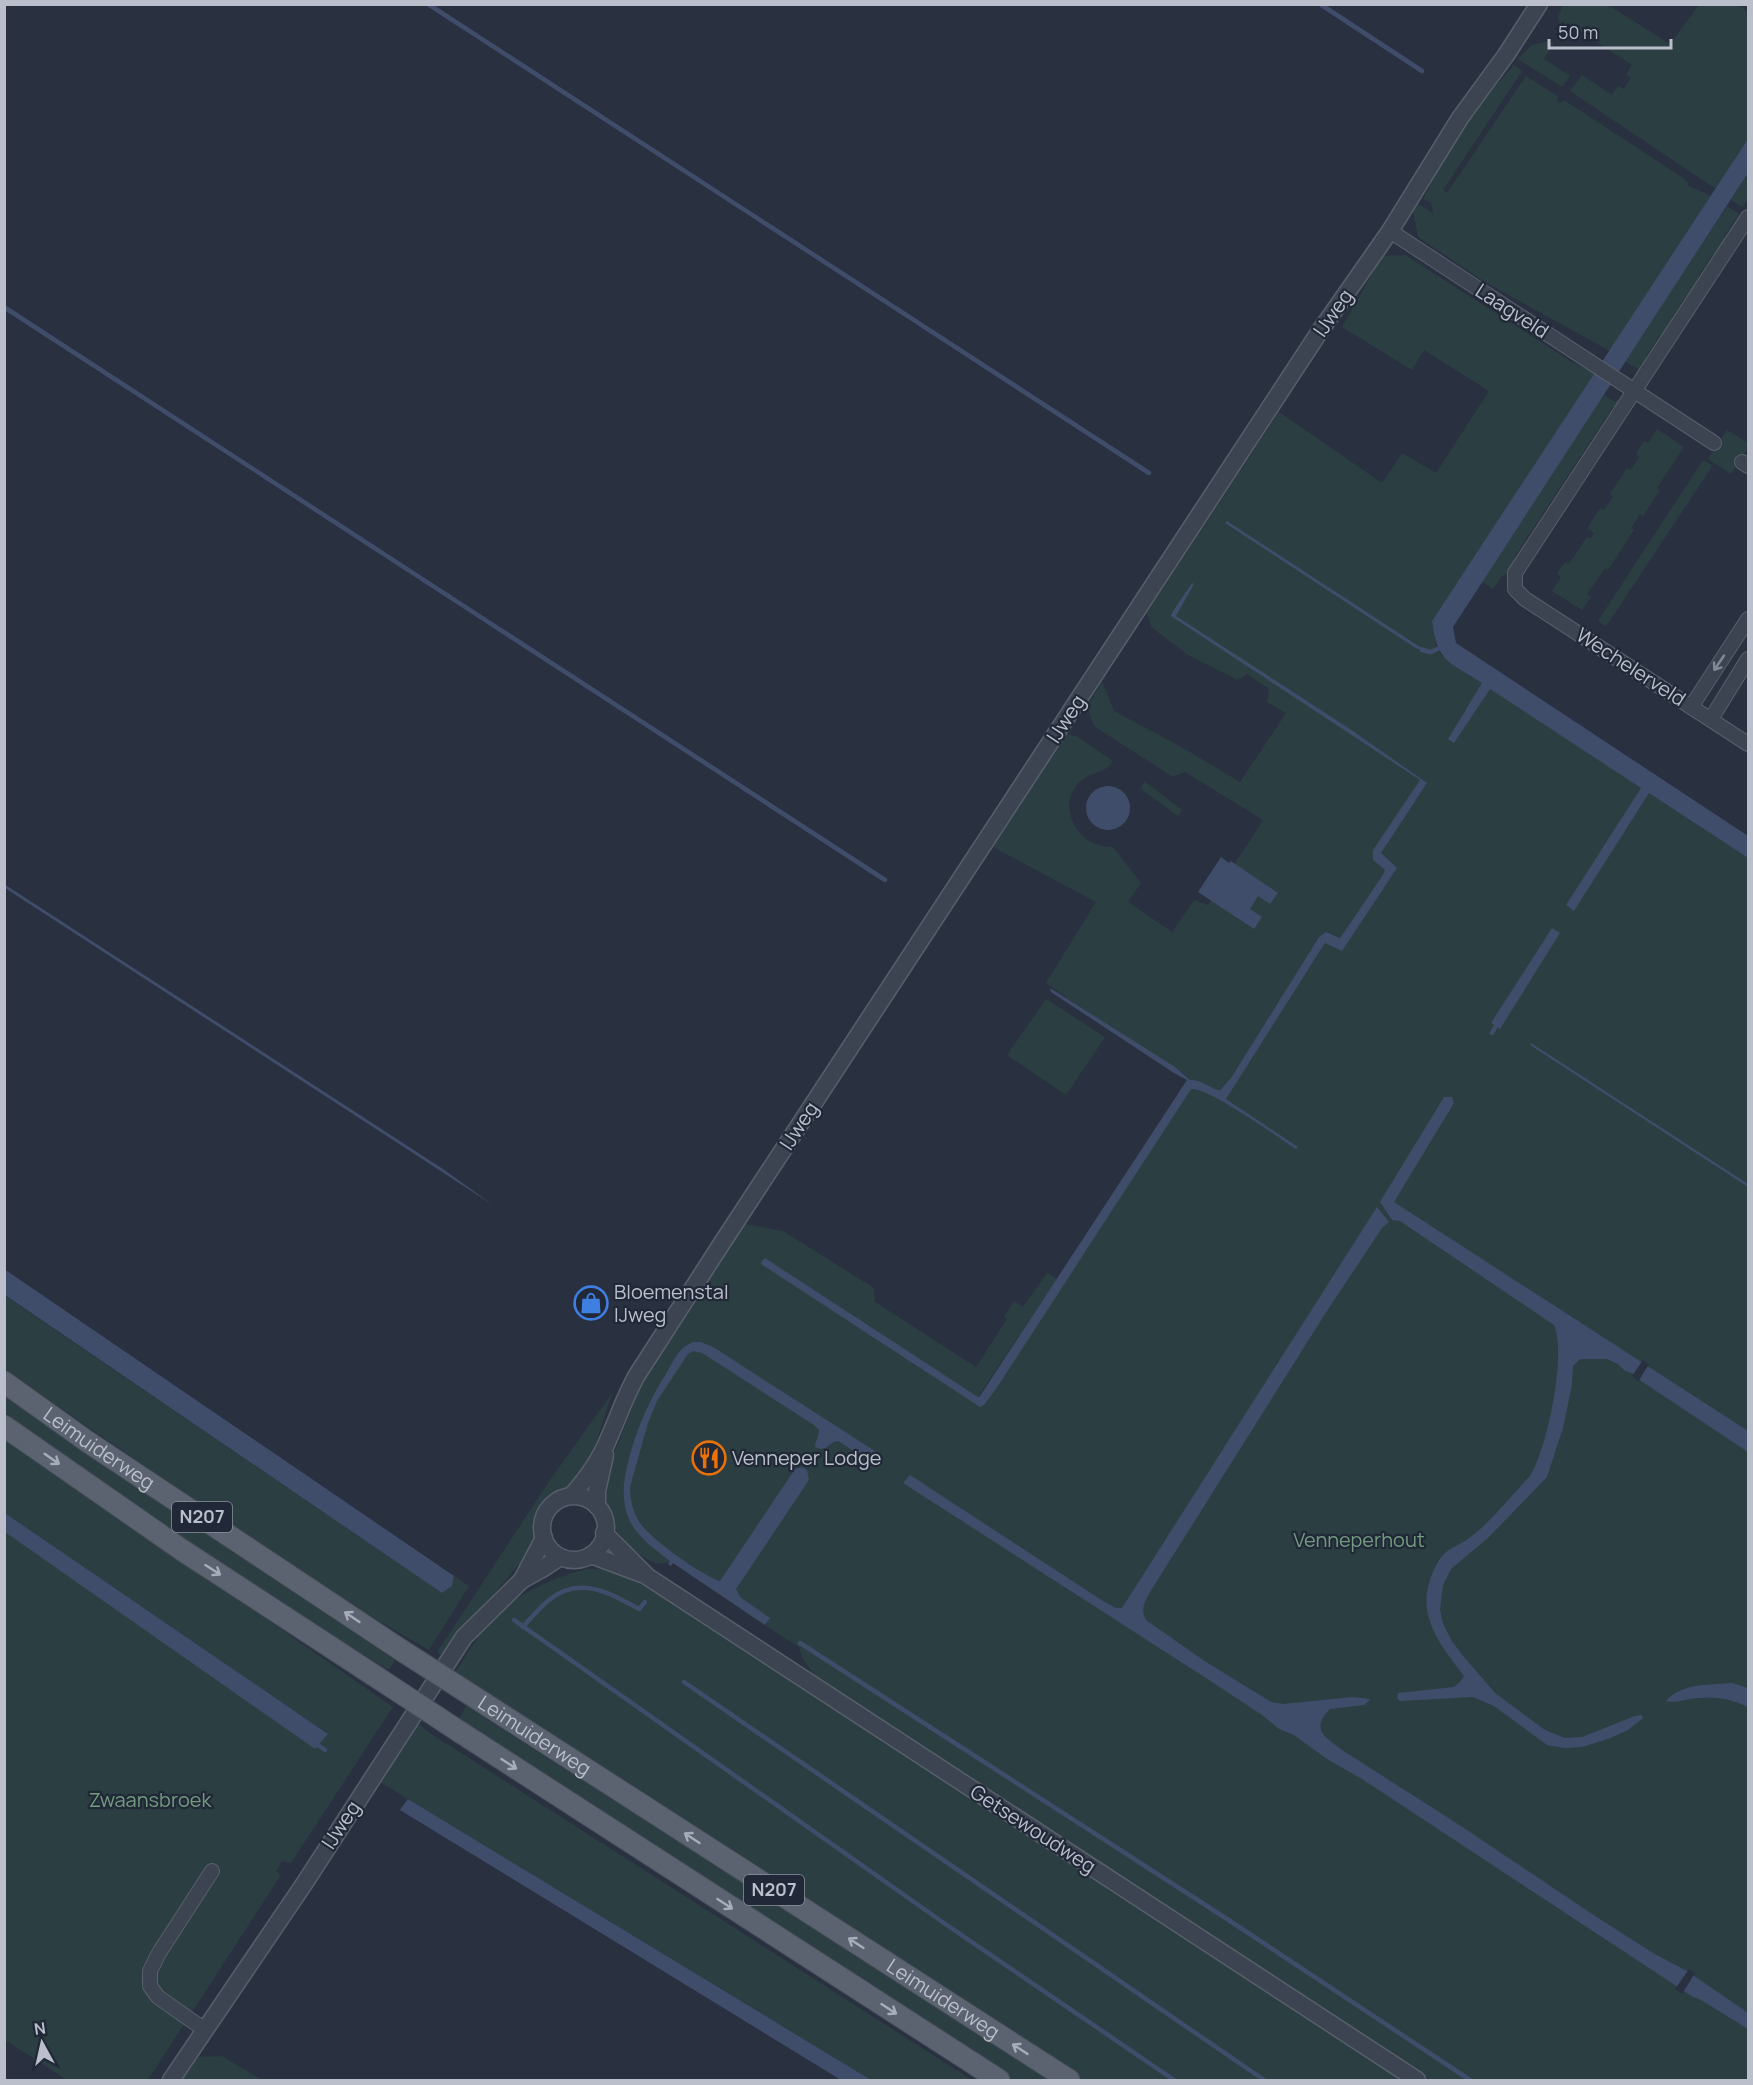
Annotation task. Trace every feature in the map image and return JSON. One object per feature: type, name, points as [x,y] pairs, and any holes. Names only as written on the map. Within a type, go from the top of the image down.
[{"type":"main road","name":"Leimuiderweg","points":[[4,1382],[98,1448],[401,1650],[1069,2080]]},
{"type":"main road","name":"Leimuiderweg","points":[[4,1426],[182,1550],[999,2080]]},
{"type":"street","name":"IJweg","points":[[597,1506],[597,1491],[608,1442],[626,1395],[642,1367],[1235,460],[1320,331],[1390,231],[1460,118],[1506,55],[1539,4]]},
{"type":"street","points":[[1629,389],[1749,217]]},
{"type":"street","name":"Laagveld","points":[[1390,231],[1714,443]]},
{"type":"street","name":"Wechelerveld","points":[[1629,389],[1515,573],[1515,589],[1525,599],[1749,744]]},
{"type":"street","points":[[1690,707],[1749,619]]},
{"type":"street","points":[[1711,719],[1749,659]]},
{"type":"street","name":"IJweg","points":[[572,1495],[608,1442]]},
{"type":"street","points":[[572,1495],[583,1497],[597,1506],[605,1524],[597,1550],[591,1555],[576,1559],[560,1557],[553,1552],[544,1538],[542,1528],[548,1509],[563,1498],[572,1495]]},
{"type":"street","name":"Getsewoudweg","points":[[604,1533],[648,1576],[1417,2080]]},
{"type":"street","name":"IJweg","points":[[522,1580],[544,1538]]},
{"type":"street","name":"Getsewoudweg","points":[[591,1555],[648,1576]]},
{"type":"street","name":"IJweg","points":[[171,2080],[304,1884],[464,1638],[522,1580],[560,1557]]},
{"type":"street","points":[[205,2030],[158,1997],[150,1986],[150,1971],[159,1953],[212,1871]]},
{"type":"green space","points":[[1563,5],[1608,5],[1670,44],[1699,5],[1738,5],[1748,12],[1748,139],[1716,189],[1570,91],[1582,75],[1612,95],[1618,86],[1624,89],[1631,78],[1626,74],[1632,65],[1568,23],[1561,29],[1558,17]]},
{"type":"green space","points":[[1550,41],[1554,43],[1544,59],[1570,76],[1562,87],[1518,59],[1532,45]]},
{"type":"green space","points":[[1514,65],[1522,71],[1443,190],[1447,193],[1526,76],[1559,97],[1556,100],[1561,103],[1564,100],[1683,178],[1688,183],[1687,185],[1711,196],[1610,351],[1485,282],[1418,237],[1413,209],[1417,203],[1433,213],[1431,203],[1423,199],[1462,125]]},
{"type":"green space","points":[[1748,173],[1748,200],[1742,207],[1731,200]]},
{"type":"green space","points":[[1727,206],[1739,214],[1724,237],[1727,240],[1716,258],[1712,256],[1698,277],[1701,279],[1690,298],[1686,296],[1672,317],[1675,319],[1663,337],[1660,335],[1646,356],[1649,359],[1638,374],[1636,372],[1638,369],[1625,361]]},
{"type":"green space","name":"Venneperhout","points":[[1405,255],[1572,362],[1595,373],[1432,622],[1436,646],[1441,655],[1748,858],[1748,2080],[1431,2080],[816,1678],[802,1657],[799,1647],[670,1561],[660,1564],[647,1559],[633,1549],[616,1530],[607,1505],[606,1479],[609,1466],[641,1386],[702,1287],[708,1290],[712,1283],[707,1279],[745,1224],[783,1231],[874,1288],[875,1302],[976,1367],[1007,1319],[1004,1317],[1014,1301],[1023,1307],[1047,1273],[1057,1279],[978,1397],[982,1400],[1191,1082],[1223,1098],[1325,934],[1342,944],[1390,870],[1374,859],[1420,784],[1419,782],[1373,851],[1373,860],[1385,870],[1382,876],[1340,938],[1327,932],[1319,937],[1231,1078],[1220,1090],[1199,1081],[1190,1080],[1183,1073],[1046,983],[1096,902],[993,847],[1067,734],[1076,736],[1113,761],[1103,770],[1082,780],[1073,791],[1069,803],[1073,823],[1089,841],[1097,845],[1113,847],[1141,883],[1128,902],[1172,932],[1194,900],[1208,905],[1263,820],[1185,772],[1173,777],[1094,726],[1087,707],[1102,682],[1114,711],[1240,782],[1286,713],[1267,702],[1269,689],[1247,674],[1238,680],[1188,655],[1151,627],[1147,613],[1279,412],[1382,483],[1402,453],[1436,473],[1489,391],[1424,350],[1412,370],[1342,327],[1382,256]]},
{"type":"green space","points":[[1604,395],[1615,402],[1617,400],[1620,402],[1617,409],[1613,407],[1513,559],[1517,562],[1509,574],[1502,576],[1493,589],[1481,581]]},
{"type":"green space","points":[[1657,429],[1684,447],[1657,488],[1660,490],[1643,516],[1640,514],[1631,528],[1634,530],[1608,570],[1605,568],[1587,594],[1591,597],[1582,610],[1552,591],[1561,577],[1557,574],[1565,562],[1569,564],[1587,537],[1591,538],[1594,533],[1587,529],[1600,508],[1604,510],[1613,497],[1610,494],[1627,468],[1631,470],[1639,457],[1636,454],[1644,441],[1648,443]]},
{"type":"green space","points":[[1727,430],[1748,443],[1748,448],[1731,474],[1708,459]]},
{"type":"green space","points":[[1703,460],[1712,465],[1711,468],[1605,626],[1598,621]]},
{"type":"green space","points":[[1144,781],[1182,810],[1178,816],[1141,789]]},
{"type":"green space","points":[[1046,999],[1105,1037],[1066,1095],[1007,1055]]},
{"type":"green space","points":[[4,1295],[442,1593],[452,1586],[454,1576],[469,1586],[429,1650],[326,1590],[5,1370]]},
{"type":"green space","points":[[5,1392],[395,1660],[389,1670],[277,1602],[5,1415]]},
{"type":"green space","points":[[613,1392],[585,1481],[574,1490],[555,1498],[544,1506],[536,1521],[532,1549],[442,1655],[437,1652],[550,1480]]},
{"type":"green space","name":"Zwaansbroek","points":[[4,1437],[393,1707],[291,1863],[282,1861],[276,1871],[281,1875],[148,2080],[67,2080],[5,2040],[5,1523],[328,1734],[5,1513]]},
{"type":"green space","points":[[587,1569],[608,1569],[667,1597],[1401,2080],[1073,2080],[454,1674],[485,1627],[517,1598],[563,1576]]},
{"type":"green space","points":[[466,1706],[1052,2080],[1013,2080],[458,1720]]},
{"type":"green space","points":[[418,1723],[430,1733],[972,2080],[871,2080],[380,1782]]},
{"type":"green space","points":[[222,2056],[262,2080],[180,2080],[196,2057]]},
{"type":"water","points":[[1748,139],[1748,173],[1453,627],[1456,643],[1748,836],[1748,858],[1649,793],[1574,911],[1566,905],[1641,788],[1490,689],[1454,743],[1448,739],[1482,683],[1453,665],[1442,654],[1437,645],[1432,621]]},
{"type":"water","points":[[1227,521],[1420,647],[1426,648],[1427,653],[1414,647],[1225,523]]},
{"type":"water","points":[[1192,583],[1194,584],[1176,616],[1350,729],[1427,783],[1381,853],[1397,868],[1342,951],[1325,943],[1226,1099],[1298,1147],[1296,1149],[1212,1096],[1191,1089],[996,1389],[980,1407],[761,1264],[762,1261],[765,1258],[978,1397],[980,1396],[1187,1080],[1051,992],[1050,988],[1175,1067],[1190,1080],[1199,1081],[1220,1090],[1231,1078],[1319,937],[1326,932],[1340,938],[1382,876],[1385,870],[1373,860],[1373,850],[1420,780],[1171,616]]},
{"type":"water","points":[[1108,786],[1117,787],[1124,792],[1129,799],[1129,817],[1124,824],[1117,829],[1108,830],[1099,829],[1092,824],[1087,817],[1086,808],[1087,799],[1092,792],[1099,787]]},
{"type":"water","points":[[1221,857],[1229,863],[1231,861],[1278,893],[1270,904],[1258,896],[1250,909],[1262,917],[1254,929],[1198,892]]},
{"type":"water","points":[[4,884],[443,1169],[493,1205],[5,888]]},
{"type":"water","points":[[1552,928],[1560,933],[1500,1029],[1491,1023]]},
{"type":"water","points":[[1531,1043],[1748,1184],[1748,1187],[1530,1045]]},
{"type":"water","points":[[1444,1097],[1452,1097],[1454,1103],[1394,1202],[1748,1431],[1748,1452],[1632,1373],[1625,1371],[1618,1364],[1607,1359],[1580,1359],[1573,1366],[1572,1385],[1563,1428],[1547,1477],[1488,1538],[1451,1569],[1443,1585],[1440,1610],[1443,1623],[1451,1640],[1495,1693],[1545,1730],[1565,1738],[1582,1737],[1642,1715],[1643,1718],[1628,1730],[1582,1747],[1565,1748],[1547,1745],[1494,1706],[1473,1697],[1400,1701],[1397,1698],[1398,1693],[1454,1687],[1464,1676],[1439,1642],[1429,1618],[1427,1591],[1431,1577],[1445,1553],[1485,1525],[1530,1476],[1543,1445],[1557,1378],[1557,1339],[1554,1325],[1400,1221],[1392,1220],[1380,1202]]},
{"type":"water","points":[[1377,1207],[1389,1222],[1382,1228],[1325,1314],[1150,1592],[1144,1606],[1144,1616],[1146,1620],[1203,1660],[1271,1702],[1283,1704],[1352,1697],[1371,1699],[1364,1705],[1330,1709],[1321,1722],[1325,1737],[1592,1914],[1653,1953],[1687,1971],[1748,2013],[1748,2029],[1693,1997],[1362,1779],[1327,1759],[1294,1735],[1279,1729],[1209,1680],[903,1483],[910,1475],[1103,1601],[1116,1608],[1122,1608]]},
{"type":"water","points":[[4,1269],[454,1576],[452,1586],[442,1593],[5,1295]]},
{"type":"water","points":[[693,1342],[701,1342],[713,1347],[881,1455],[882,1458],[876,1465],[838,1441],[822,1449],[815,1447],[819,1430],[814,1425],[702,1353],[693,1351],[688,1354],[657,1401],[648,1423],[630,1487],[632,1506],[640,1523],[665,1547],[690,1565],[720,1581],[795,1469],[802,1467],[807,1470],[809,1480],[736,1589],[740,1597],[770,1618],[765,1625],[673,1563],[671,1566],[668,1564],[670,1561],[639,1535],[630,1522],[626,1510],[624,1483],[630,1453],[640,1425],[652,1398],[680,1351]]},
{"type":"water","points":[[5,1513],[328,1734],[315,1749],[5,1532]]},
{"type":"water","points":[[1732,1683],[1748,1688],[1748,1707],[1719,1698],[1666,1701],[1672,1695],[1688,1688]]},
{"type":"water","points":[[408,1799],[871,2080],[841,2080],[400,1810]]},
{"type":"pier","points":[[1643,1360],[1649,1364],[1638,1382],[1632,1376]]},
{"type":"pier","points":[[1689,1969],[1695,1973],[1682,1994],[1675,1989]]},
{"type":"waterway","points":[[428,4],[1149,473]]},
{"type":"waterway","points":[[1320,4],[1422,71]]},
{"type":"waterway","points":[[4,307],[885,880]]},
{"type":"waterway","points":[[1422,650],[1431,652],[1442,647]]},
{"type":"waterway","points":[[1492,1033],[1498,1022]]},
{"type":"waterway","points":[[523,1627],[549,1600],[572,1589],[594,1589],[617,1597],[639,1609],[645,1602]]},
{"type":"waterway","points":[[514,1620],[941,1921],[1174,2080]]},
{"type":"waterway","points":[[800,1643],[1224,1917],[1470,2080]]},
{"type":"waterway","points":[[684,1682],[1264,2080]]},
{"type":"waterway","points":[[315,1743],[325,1750]]},
{"type":"place","name":"Bloemenstal IJweg","points":[[591,1303]]},
{"type":"place","name":"Venneper Lodge","points":[[709,1458]]}]
